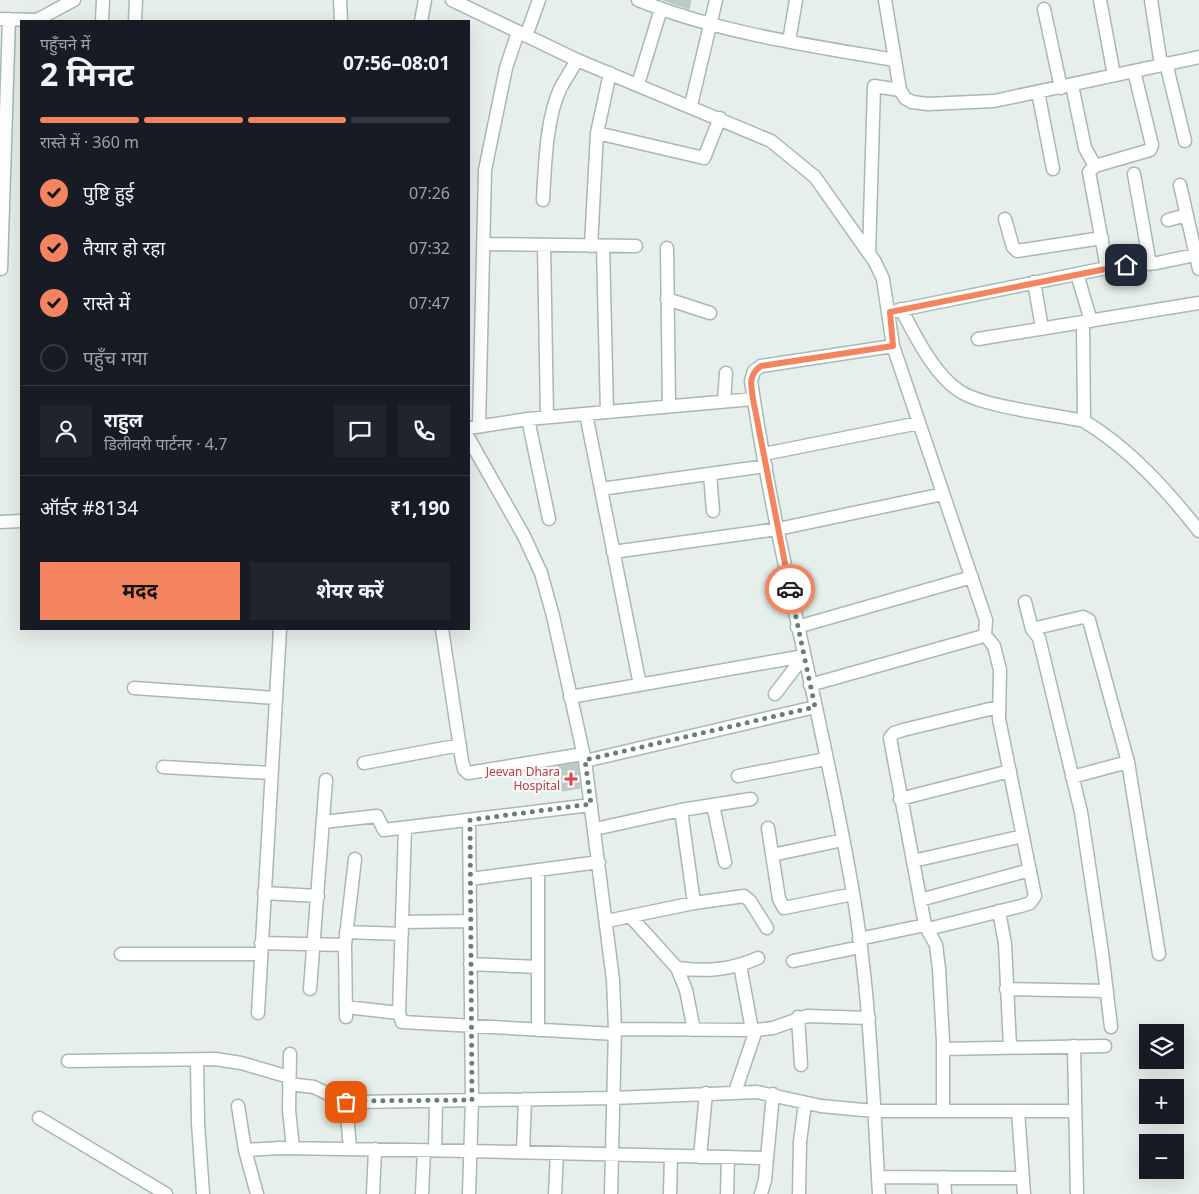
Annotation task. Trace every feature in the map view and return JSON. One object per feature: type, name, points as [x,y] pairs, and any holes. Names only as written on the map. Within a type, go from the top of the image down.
[{"type":"street","points":[[1,268],[5,19],[37,20],[52,14],[74,0]]},
{"type":"street","points":[[102,20],[103,0]]},
{"type":"street","points":[[135,20],[136,0]]},
{"type":"street","points":[[340,0],[342,20]]},
{"type":"street","points":[[421,20],[425,0]]},
{"type":"street","points":[[452,0],[577,60],[691,105],[771,141],[794,157],[815,177],[869,253],[883,279],[895,311],[924,351],[958,390],[971,397],[998,404],[1084,422],[1148,470],[1199,531]]},
{"type":"street","points":[[539,0],[506,68],[485,170],[474,427],[547,417],[753,399]]},
{"type":"street","points":[[638,0],[660,9],[710,24],[789,41],[894,60]]},
{"type":"street","points":[[691,105],[716,0]]},
{"type":"street","points":[[789,41],[796,0]]},
{"type":"street","points":[[885,0],[900,90],[905,98],[928,104],[994,101],[1199,56]]},
{"type":"street","points":[[1100,0],[1114,75]]},
{"type":"street","points":[[1150,0],[1163,64],[1186,141]]},
{"type":"street","points":[[638,84],[660,9]]},
{"type":"street","points":[[1044,9],[1085,148],[1095,166]]},
{"type":"street","points":[[543,200],[549,132],[554,104],[560,88],[577,60]]},
{"type":"street","points":[[1107,268],[1089,172],[1095,166],[1150,150],[1152,145],[1134,70]]},
{"type":"street","points":[[607,412],[597,246],[597,133],[610,73]]},
{"type":"street","points":[[869,253],[874,86],[900,90]]},
{"type":"street","points":[[1038,92],[1053,169]]},
{"type":"street","points":[[597,133],[704,158],[720,118]]},
{"type":"street","points":[[1134,174],[1150,264]]},
{"type":"street","points":[[1180,185],[1198,254],[1199,269]]},
{"type":"street","points":[[1168,220],[1187,215]]},
{"type":"street","points":[[1004,219],[1013,247],[1018,251],[1102,238]]},
{"type":"street","points":[[483,244],[636,246]]},
{"type":"street","points":[[544,245],[547,417]]},
{"type":"street","points":[[667,248],[668,406]]},
{"type":"street","points":[[895,311],[1107,268],[1150,264],[1198,254]]},
{"type":"street","points":[[1077,274],[1087,321],[1084,422]]},
{"type":"street","points":[[1034,282],[1042,328]]},
{"type":"street","points":[[667,300],[710,313]]},
{"type":"street","points":[[978,339],[1199,303]]},
{"type":"street","points":[[794,961],[859,943],[1030,903],[1035,892],[998,707],[1000,670],[994,646],[985,635],[986,620],[893,346],[895,311]]},
{"type":"street","points":[[879,1194],[869,1018],[853,894],[797,627],[751,381],[754,371],[761,366],[893,346]]},
{"type":"street","points":[[724,401],[726,372]]},
{"type":"street","points":[[586,414],[640,685]]},
{"type":"street","points":[[528,419],[548,519]]},
{"type":"street","points":[[600,489],[710,474],[919,423]]},
{"type":"street","points":[[470,441],[524,536],[541,573],[554,616],[584,757],[607,921],[613,980],[615,1031],[611,1194]]},
{"type":"street","points":[[710,474],[713,511]]},
{"type":"street","points":[[613,552],[778,529],[943,494]]},
{"type":"street","points":[[0,522],[20,521]]},
{"type":"street","points":[[797,627],[972,577]]},
{"type":"street","points":[[1025,602],[1032,629],[1040,638],[1081,812],[1111,1028]]},
{"type":"street","points":[[1032,629],[1083,617],[1089,620],[1128,762],[1159,954]]},
{"type":"street","points":[[258,1013],[280,630]]},
{"type":"street","points":[[442,630],[464,769],[468,773],[475,774],[584,757],[815,707]]},
{"type":"street","points":[[810,685],[985,635]]},
{"type":"street","points":[[570,697],[804,656]]},
{"type":"street","points":[[775,694],[804,656]]},
{"type":"street","points":[[134,688],[276,698]]},
{"type":"street","points":[[943,1111],[943,1048],[936,945],[927,927],[920,900],[890,738],[894,732],[998,707]]},
{"type":"street","points":[[364,763],[460,746]]},
{"type":"street","points":[[738,776],[826,759]]},
{"type":"street","points":[[1072,777],[1128,762]]},
{"type":"street","points":[[163,767],[271,773]]},
{"type":"street","points":[[900,799],[1010,771]]},
{"type":"street","points":[[310,989],[326,780]]},
{"type":"street","points":[[595,829],[682,810],[751,799]]},
{"type":"street","points":[[323,822],[377,816],[384,830],[591,804]]},
{"type":"street","points":[[713,805],[725,862]]},
{"type":"street","points":[[682,810],[694,903]]},
{"type":"street","points":[[470,820],[472,1100],[470,1194]]},
{"type":"street","points":[[405,828],[399,1013],[402,1022],[538,1030],[754,1030],[773,1028],[798,1017],[869,1018]]},
{"type":"street","points":[[768,828],[779,899],[784,908],[853,894]]},
{"type":"street","points":[[913,862],[1023,836]]},
{"type":"street","points":[[772,854],[843,840]]},
{"type":"street","points":[[355,859],[345,939],[346,1012],[399,1013]]},
{"type":"street","points":[[470,879],[599,862]]},
{"type":"street","points":[[538,870],[538,1030]]},
{"type":"street","points":[[920,900],[1030,870]]},
{"type":"street","points":[[264,893],[318,896]]},
{"type":"street","points":[[607,921],[694,903],[744,896],[750,901],[767,928]]},
{"type":"street","points":[[999,911],[1005,944],[1010,1047]]},
{"type":"street","points":[[630,916],[677,968],[686,990],[694,1030]]},
{"type":"street","points":[[121,954],[261,949],[314,944],[402,928],[470,922]]},
{"type":"street","points":[[677,968],[720,970],[758,958]]},
{"type":"street","points":[[470,964],[538,967]]},
{"type":"street","points":[[735,1092],[754,1030],[740,965]]},
{"type":"street","points":[[1006,989],[1106,992]]},
{"type":"street","points":[[798,1017],[801,1065]]},
{"type":"street","points":[[1074,1046],[1077,1194]]},
{"type":"street","points":[[943,1048],[1105,1046]]},
{"type":"street","points":[[290,1054],[289,1110],[293,1148]]},
{"type":"street","points":[[197,1060],[198,1123],[203,1194]]},
{"type":"street","points":[[68,1061],[197,1060],[241,1063],[289,1081],[314,1086],[346,1102],[350,1149]]},
{"type":"street","points":[[342,1101],[613,1098],[735,1092],[774,1094],[805,1103],[874,1111],[1075,1111]]},
{"type":"street","points":[[700,1157],[706,1093]]},
{"type":"street","points":[[761,1194],[768,1158],[774,1094]]},
{"type":"street","points":[[523,1152],[524,1099]]},
{"type":"street","points":[[422,1194],[436,1101]]},
{"type":"street","points":[[799,1194],[800,1142],[805,1103]]},
{"type":"street","points":[[238,1106],[245,1150],[257,1194]]},
{"type":"street","points":[[1018,1111],[1024,1194]]},
{"type":"street","points":[[39,1118],[166,1194]]},
{"type":"street","points":[[245,1150],[293,1148],[430,1150],[768,1158]]},
{"type":"street","points":[[373,1194],[375,1150]]},
{"type":"street","points":[[555,1194],[557,1153]]},
{"type":"street","points":[[670,1156],[670,1194]]},
{"type":"street","points":[[727,1194],[728,1157]]},
{"type":"street","points":[[878,1177],[1023,1178]]},
{"type":"street","points":[[944,1177],[945,1194]]},
{"type":"building","points":[[663,0],[691,0],[689,9]]},
{"type":"building","points":[[577,763],[580,788],[562,791],[558,766]]},
{"type":"way so far","points":[[346,1102],[342,1101],[472,1100],[470,820],[591,804],[585,760],[815,707],[790,589]]},
{"type":"place","name":"Jeevan Dhara Hospital","points":[[571,779]]},
{"type":"route","points":[[790,589],[753,399],[751,381],[754,371],[761,366],[893,346],[890,312],[1126,265]]}]
